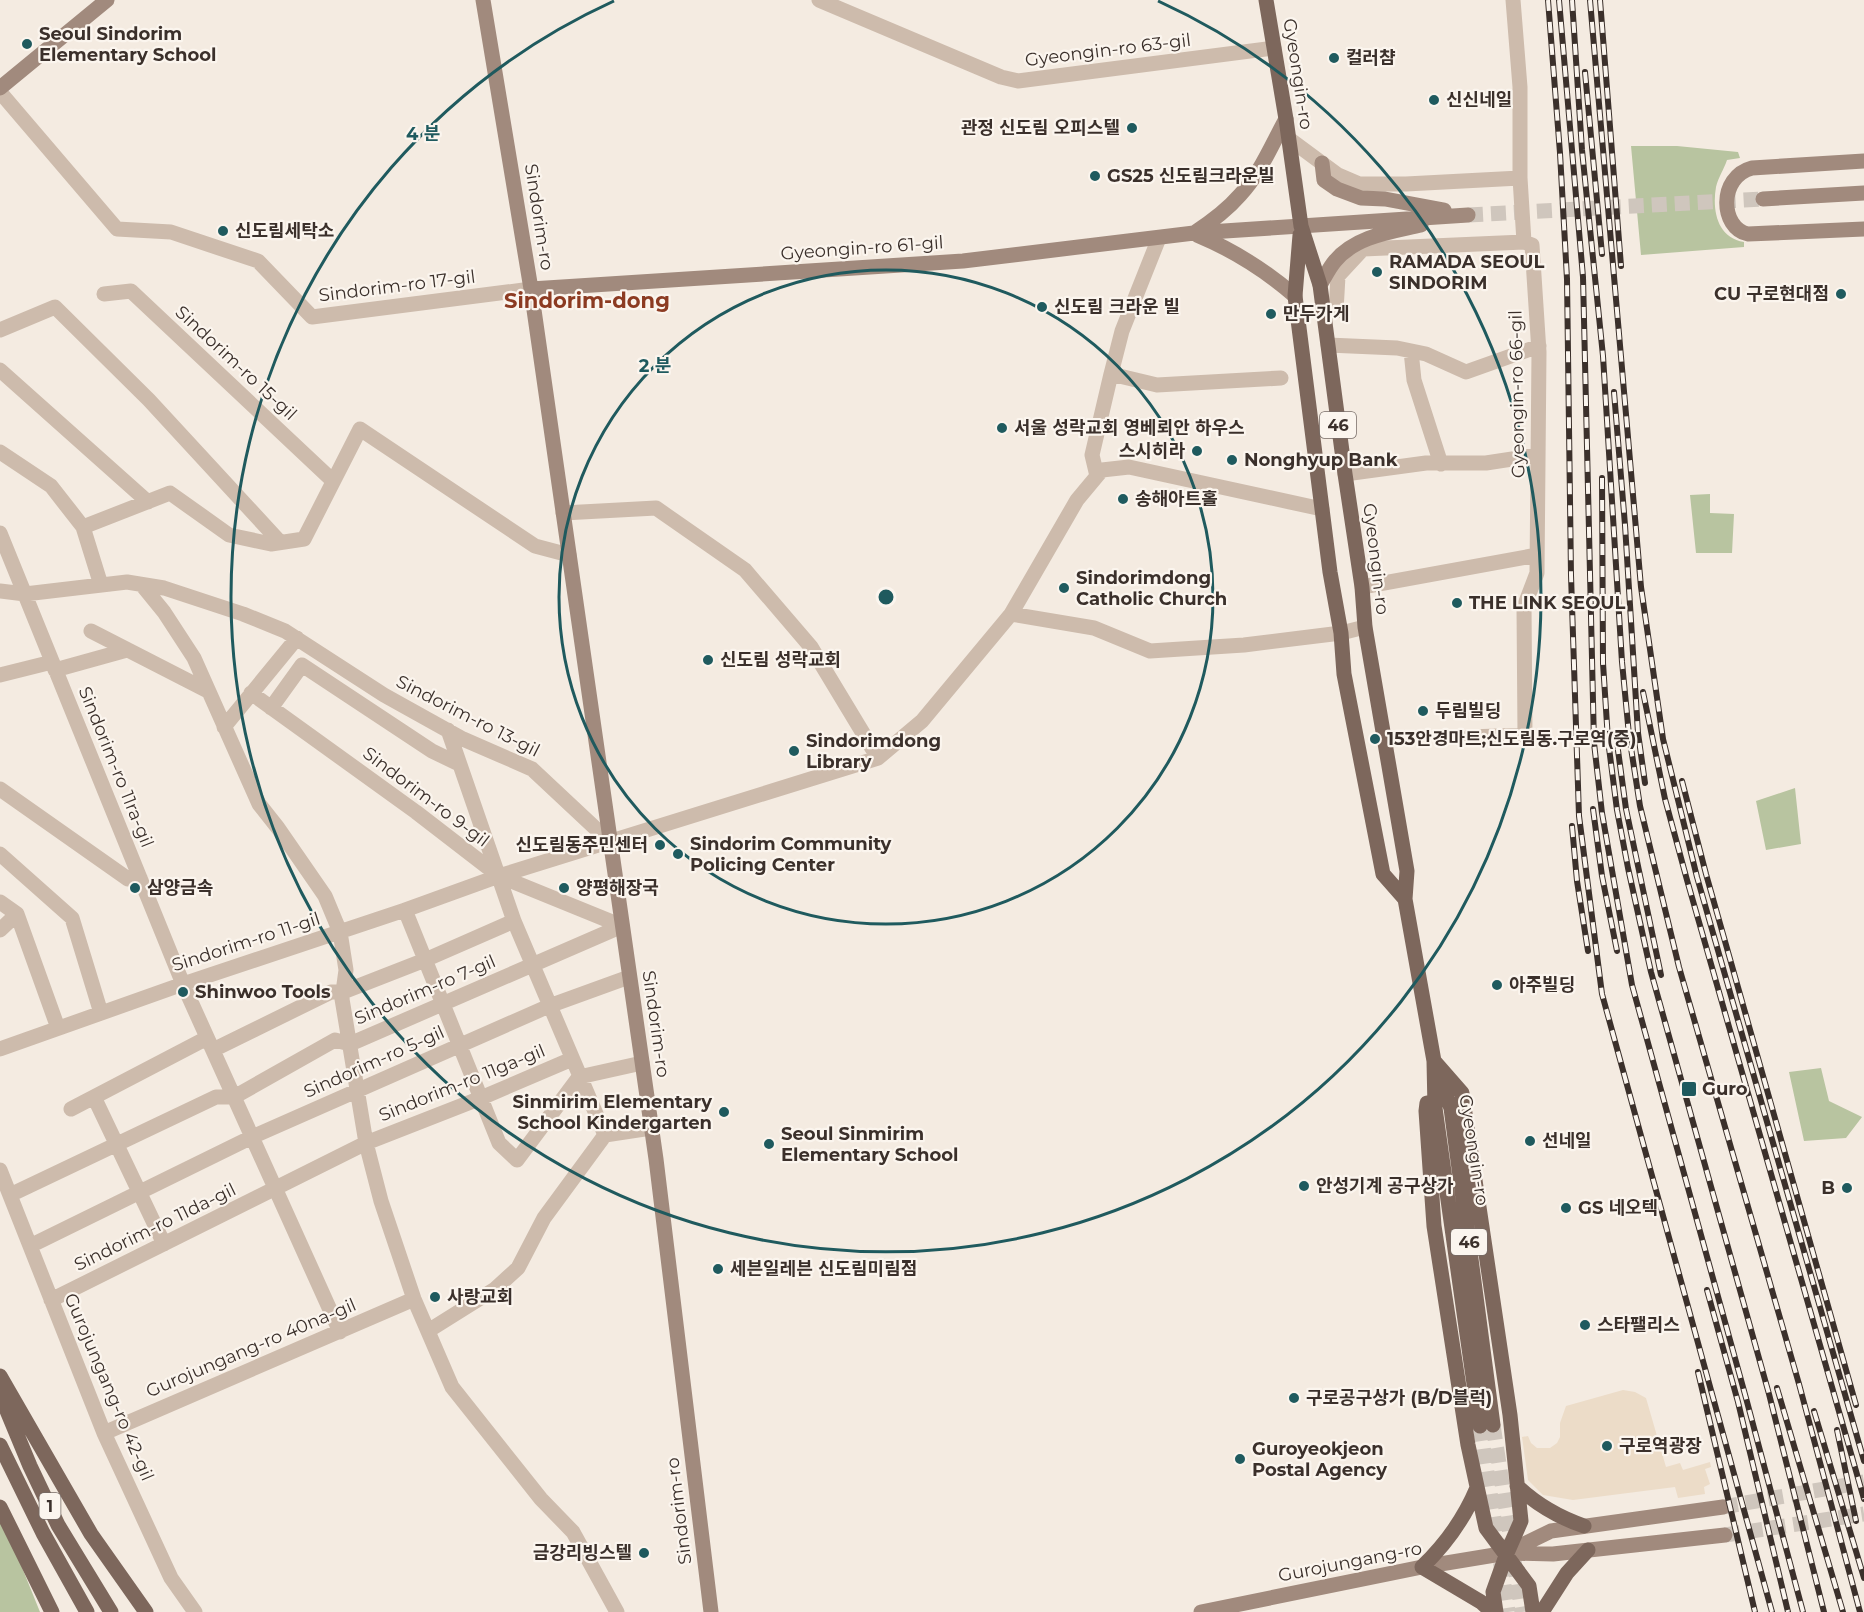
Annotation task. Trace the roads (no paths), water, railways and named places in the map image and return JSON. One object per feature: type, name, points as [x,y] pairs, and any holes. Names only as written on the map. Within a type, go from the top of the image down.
[{"type":"main road","name":"Gyeongin-ro","points":[[1266,0],[1301,226],[1320,285],[1362,587],[1365,627],[1407,871],[1404,899],[1434,1061],[1451,1108],[1486,1425]]},
{"type":"main road","name":"Gyeongin-ro","points":[[1301,226],[1295,296],[1322,509],[1341,633],[1344,674],[1383,874],[1404,899]]},
{"type":"main road","points":[[1434,1061],[1462,1093],[1510,1415],[1521,1521],[1493,1592],[1494,1612]]},
{"type":"main road","points":[[1434,1061],[1426,1111],[1434,1226],[1468,1445],[1486,1528],[1507,1553],[1529,1586],[1533,1612]]},
{"type":"main road","points":[[0,1376],[91,1534],[146,1612]]},
{"type":"main road","name":"1","points":[[0,1394],[58,1525],[111,1612]]},
{"type":"main road","name":"1","points":[[0,1445],[42,1533],[87,1612]]},
{"type":"main road","points":[[1517,1486],[1529,1498],[1555,1515],[1584,1526]]},
{"type":"main road","points":[[1477,1488],[1467,1512],[1458,1525],[1435,1555],[1422,1567],[1494,1612]]},
{"type":"main road","points":[[0,1507],[52,1612]]},
{"type":"main road","points":[[1542,1612],[1567,1573],[1588,1550]]},
{"type":"street","points":[[0,90],[107,0]]},
{"type":"street","name":"Sindorim-ro","points":[[483,0],[531,289],[642,1063],[712,1609]]},
{"type":"street","name":"Gyeongin-ro 63-gil","points":[[819,0],[1001,77],[1018,81],[1274,48]]},
{"type":"street","name":"Gyeongin-ro 66-gil","points":[[1469,737],[1525,735],[1524,607],[1537,573],[1539,346],[1532,245],[1524,242],[1520,178],[1520,87],[1513,0]]},
{"type":"street","name":"Sindorim-ro 17-gil","points":[[0,90],[117,230],[171,232],[258,261],[312,317],[531,289]]},
{"type":"street","points":[[1194,233],[1220,216],[1242,194],[1260,168],[1286,119]]},
{"type":"street","points":[[1288,138],[1338,175],[1359,184],[1520,178]]},
{"type":"street","points":[[1864,161],[1752,168],[1741,171],[1735,176],[1727,194],[1727,206],[1733,223],[1742,232],[1748,234],[1864,229]]},
{"type":"street","points":[[1322,164],[1324,180],[1336,189],[1361,198],[1385,199],[1468,215]]},
{"type":"street","points":[[1763,199],[1864,193]]},
{"type":"street","points":[[1320,285],[1336,260],[1355,243],[1382,234],[1468,215]]},
{"type":"street","name":"Gyeongin-ro 61-gil","points":[[531,289],[963,261],[1194,233],[1468,215]]},
{"type":"street","points":[[1194,233],[1225,247],[1255,265],[1295,296]]},
{"type":"street","points":[[1097,476],[1092,455],[1122,331],[1159,238]]},
{"type":"street","points":[[1323,313],[1336,311],[1338,276],[1363,249],[1524,242]]},
{"type":"street","name":"Sindorim-ro 15-gil","points":[[104,294],[131,291],[333,481]]},
{"type":"street","points":[[0,330],[55,307],[149,400],[280,542]]},
{"type":"street","points":[[1328,345],[1397,348],[1426,354],[1466,372],[1539,346]]},
{"type":"street","points":[[1412,351],[1414,380],[1441,464]]},
{"type":"street","points":[[0,370],[148,502]]},
{"type":"street","points":[[1111,374],[1157,385],[1281,378]]},
{"type":"street","points":[[83,527],[170,493],[229,535],[271,543],[304,539],[360,429],[535,546],[569,555]]},
{"type":"street","points":[[0,452],[51,486],[83,527],[100,585]]},
{"type":"street","points":[[1345,474],[1426,463],[1486,463],[1538,455]]},
{"type":"street","points":[[563,513],[656,508],[745,570],[811,647],[878,758],[922,721],[1011,614],[1077,500],[1102,470],[1129,467],[1322,509]]},
{"type":"street","name":"Sindorim-ro 11ra-gil","points":[[0,533],[183,984]]},
{"type":"street","points":[[1362,587],[1537,555]]},
{"type":"street","name":"Sindorim-ro 13-gil","points":[[0,591],[25,594],[127,582],[164,588],[243,614],[285,631],[384,695],[448,730],[532,769],[610,842]]},
{"type":"street","name":"Sindorim-ro 11ga-gil","points":[[141,585],[164,612],[194,658],[259,804],[325,896],[340,932],[346,970],[342,999],[366,1143],[381,1201],[414,1299],[452,1386],[541,1499],[573,1532],[617,1612]]},
{"type":"street","points":[[1011,614],[1094,628],[1150,651],[1244,645],[1341,633],[1365,627]]},
{"type":"street","points":[[91,631],[208,691]]},
{"type":"street","points":[[224,727],[297,638]]},
{"type":"street","name":"Sindorim-ro 11ra-gil","points":[[54,666],[127,650]]},
{"type":"street","points":[[271,708],[302,665],[432,751],[459,764]]},
{"type":"street","points":[[0,675],[54,666]]},
{"type":"street","name":"Sindorim-ro 9-gil","points":[[251,693],[416,812],[499,876],[622,926]]},
{"type":"street","points":[[448,730],[514,921],[604,1136]]},
{"type":"street","name":"Sindorim-ro 11-gil","points":[[0,1049],[499,876],[878,758]]},
{"type":"street","points":[[0,789],[128,879],[140,878]]},
{"type":"street","points":[[0,854],[72,918],[101,1013]]},
{"type":"street","points":[[0,902],[17,914],[58,1028]]},
{"type":"street","points":[[405,910],[499,1143],[517,1160],[579,1077],[642,1063]]},
{"type":"street","points":[[0,930],[17,914]]},
{"type":"street","points":[[71,1109],[210,1044],[331,992],[343,992],[425,960],[514,921]]},
{"type":"street","name":"Sindorim-ro 7-gil","points":[[10,1195],[216,1097],[234,1097],[335,1040],[350,1044],[622,926]]},
{"type":"street","name":"Sindorim-ro 5-gil","points":[[30,1246],[252,1137],[549,1006],[629,977]]},
{"type":"street","points":[[183,984],[340,1332]]},
{"type":"street","name":"Sindorim-ro 11ga-gil","points":[[366,1143],[572,1059]]},
{"type":"street","points":[[94,1097],[164,1244]]},
{"type":"street","points":[[428,1331],[495,1289],[518,1268],[544,1218],[604,1136],[651,1128]]},
{"type":"street","name":"Sindorim-ro 11da-gil","points":[[51,1300],[366,1143]]},
{"type":"street","name":"Gurojungang-ro 42-gil","points":[[0,1170],[104,1433],[171,1578],[195,1612]]},
{"type":"street","name":"Gurojungang-ro 40na-gil","points":[[104,1433],[414,1299]]},
{"type":"street","name":"Gurojungang-ro","points":[[1507,1553],[1551,1531],[1722,1507]]},
{"type":"street","name":"Gurojungang-ro","points":[[1202,1612],[1422,1567],[1507,1553],[1552,1554],[1725,1535]]},
{"type":"tunnel","points":[[1468,215],[1763,199]]},
{"type":"tunnel","points":[[1493,1425],[1522,1612]]},
{"type":"tunnel","points":[[1480,1426],[1508,1612]]},
{"type":"tunnel","points":[[1723,1507],[1864,1482]]},
{"type":"tunnel","points":[[1725,1535],[1864,1514]]},
{"type":"railway","points":[[1548,0],[1567,279],[1571,575],[1579,816],[1602,994],[1772,1612]]},
{"type":"railway","points":[[1559,0],[1583,277],[1594,743],[1602,813],[1632,985],[1803,1612]]},
{"type":"railway","points":[[1572,0],[1582,150],[1603,356],[1622,662],[1629,735],[1640,806],[1679,967],[1799,1384],[1860,1612]]},
{"type":"railway","points":[[1590,0],[1641,587],[1663,739],[1697,877],[1864,1461]]},
{"type":"railway","points":[[1600,0],[1621,266]]},
{"type":"railway","points":[[1585,72],[1602,254]]},
{"type":"railway","points":[[1614,392],[1638,733],[1645,783]]},
{"type":"railway","points":[[1602,478],[1603,663],[1608,740],[1617,810],[1628,868],[1651,972],[1769,1394],[1824,1612]]},
{"type":"railway","points":[[1643,692],[1665,799],[1687,880],[1864,1499]]},
{"type":"railway","points":[[1617,743],[1626,809],[1661,975]]},
{"type":"railway","points":[[1682,781],[1706,874],[1856,1405]]},
{"type":"railway","points":[[1593,809],[1602,876],[1617,951]]},
{"type":"railway","points":[[1572,826],[1577,881],[1588,951]]},
{"type":"railway","points":[[1707,1290],[1738,1402],[1788,1612]]},
{"type":"railway","points":[[1698,1372],[1755,1612]]},
{"type":"railway","points":[[1777,1388],[1843,1612]]},
{"type":"railway","points":[[1814,1411],[1864,1578]]},
{"type":"railway","points":[[1837,1430],[1856,1521]]},
{"type":"place","name":"Seoul Sindorim Elementary School","points":[[27,44]]},
{"type":"place","name":"컬러챰","points":[[1334,58]]},
{"type":"place","name":"신신네일","points":[[1434,100]]},
{"type":"place","name":"관정 신도림 오피스텔","points":[[1132,128]]},
{"type":"place","name":"GS25 신도림크라운빌","points":[[1095,176]]},
{"type":"place","name":"신도림세탁소","points":[[223,231]]},
{"type":"place","name":"RAMADA SEOUL SINDORIM","points":[[1377,272]]},
{"type":"place","name":"CU 구로현대점","points":[[1841,294]]},
{"type":"place","name":"신도림 크라운 빌","points":[[1042,307]]},
{"type":"place","name":"만두가게","points":[[1271,314]]},
{"type":"place","name":"서울 성락교회 영베뢰안 하우스","points":[[1002,428]]},
{"type":"place","name":"스시히라","points":[[1197,451]]},
{"type":"place","name":"Nonghyup Bank","points":[[1232,460]]},
{"type":"place","name":"송해아트홀","points":[[1123,499]]},
{"type":"place","name":"Sindorimdong Catholic Church","points":[[1064,588]]},
{"type":"place","name":"THE LINK SEOUL","points":[[1457,603]]},
{"type":"place","name":"신도림 성락교회","points":[[708,660]]},
{"type":"place","name":"두림빌딩","points":[[1423,711]]},
{"type":"place","name":"153안경마트;신도림동.구로역(중)","points":[[1375,739]]},
{"type":"place","name":"Sindorimdong Library","points":[[794,751]]},
{"type":"place","name":"신도림동주민센터","points":[[660,845]]},
{"type":"place","name":"Sindorim Community Policing Center","points":[[678,854]]},
{"type":"place","name":"삼양금속","points":[[135,888]]},
{"type":"place","name":"양평해장국","points":[[564,888]]},
{"type":"place","name":"아주빌딩","points":[[1497,985]]},
{"type":"place","name":"Shinwoo Tools","points":[[183,992]]},
{"type":"place","name":"Guro","points":[[1689,1089]]},
{"type":"place","name":"Sinmirim Elementary School Kindergarten","points":[[724,1112]]},
{"type":"place","name":"선네일","points":[[1530,1141]]},
{"type":"place","name":"Seoul Sinmirim Elementary School","points":[[769,1144]]},
{"type":"place","name":"안성기계 공구상가","points":[[1304,1186]]},
{"type":"place","name":"B","points":[[1847,1188]]},
{"type":"place","name":"GS 네오텍","points":[[1566,1208]]},
{"type":"place","name":"세븐일레븐 신도림미림점","points":[[718,1269]]},
{"type":"place","name":"사랑교회","points":[[435,1297]]},
{"type":"place","name":"스타팰리스","points":[[1585,1325]]},
{"type":"place","name":"구로공구상가 (B/D블럭)","points":[[1294,1398]]},
{"type":"place","name":"구로역광장","points":[[1607,1446]]},
{"type":"place","name":"Guroyeokjeon Postal Agency","points":[[1240,1459]]},
{"type":"place","name":"금강리빙스텔","points":[[644,1553]]},
{"type":"district","name":"Sindorim-dong","points":[[587,300]]}]
